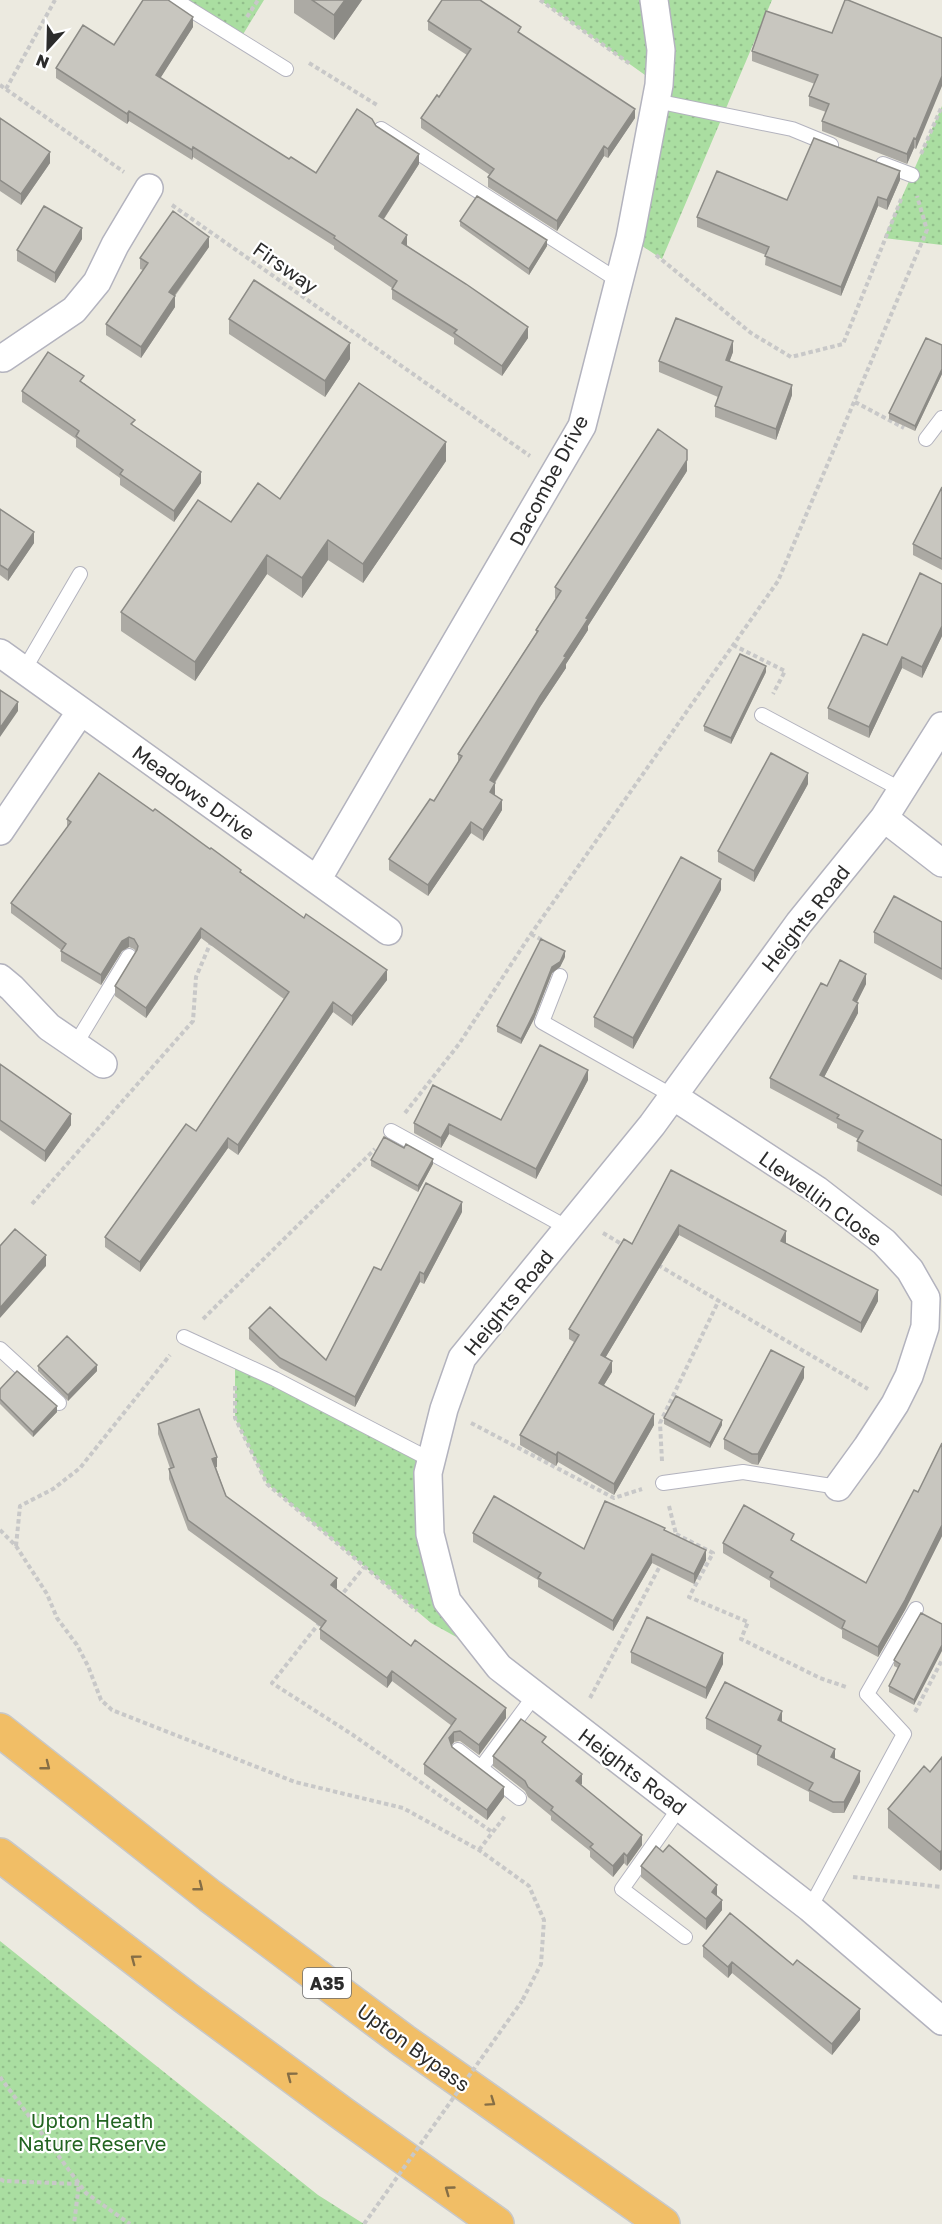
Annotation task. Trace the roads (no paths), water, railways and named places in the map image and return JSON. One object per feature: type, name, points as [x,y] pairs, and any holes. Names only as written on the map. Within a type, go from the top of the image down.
[{"type":"highway","name":"Upton Bypass","points":[[0,1730],[210,1896],[404,2041],[663,2224]]},
{"type":"highway","points":[[0,1855],[232,2032],[497,2224]]},
{"type":"street","name":"Dacombe Drive","points":[[317,880],[582,426],[630,238],[658,93],[661,50],[654,0]]},
{"type":"street","points":[[1,358],[74,309],[98,282],[115,245],[148,188]]},
{"type":"street","name":"Meadows Drive","points":[[0,653],[388,931]]},
{"type":"street","points":[[0,831],[81,711]]},
{"type":"street","name":"Heights Road","points":[[942,726],[884,818],[799,923],[652,1125],[462,1358],[444,1409],[428,1473],[430,1534],[447,1601],[499,1667],[810,1908],[942,2021]]},
{"type":"street","points":[[884,818],[942,863]]},
{"type":"street","points":[[0,978],[49,1027],[103,1064]]},
{"type":"street","name":"Llewellin Close","points":[[673,1096],[817,1190],[884,1242],[910,1270],[926,1298],[925,1327],[918,1350],[895,1404],[838,1487]]},
{"type":"lane","points":[[175,0],[286,69]]},
{"type":"lane","points":[[658,93],[792,129],[846,150]]},
{"type":"lane","points":[[381,129],[619,281]]},
{"type":"lane","points":[[868,159],[912,176]]},
{"type":"lane","points":[[926,439],[942,418]]},
{"type":"lane","points":[[24,670],[80,574]]},
{"type":"lane","points":[[762,715],[902,790]]},
{"type":"lane","points":[[75,1045],[129,956]]},
{"type":"lane","points":[[560,976],[542,1022],[673,1096]]},
{"type":"lane","points":[[391,1131],[572,1222]]},
{"type":"lane","points":[[184,1337],[275,1379],[431,1460]]},
{"type":"lane","points":[[0,1349],[59,1403]]},
{"type":"lane","points":[[663,1483],[743,1472],[838,1487]]},
{"type":"lane","points":[[810,1908],[904,1734],[867,1694],[916,1609]]},
{"type":"lane","points":[[481,1768],[535,1695]]},
{"type":"lane","points":[[458,1750],[519,1798]]},
{"type":"lane","points":[[680,1807],[622,1888],[686,1937]]},
{"type":"park label","name":"Upton Heath Nature Reserve","points":[[92,2132]]}]
